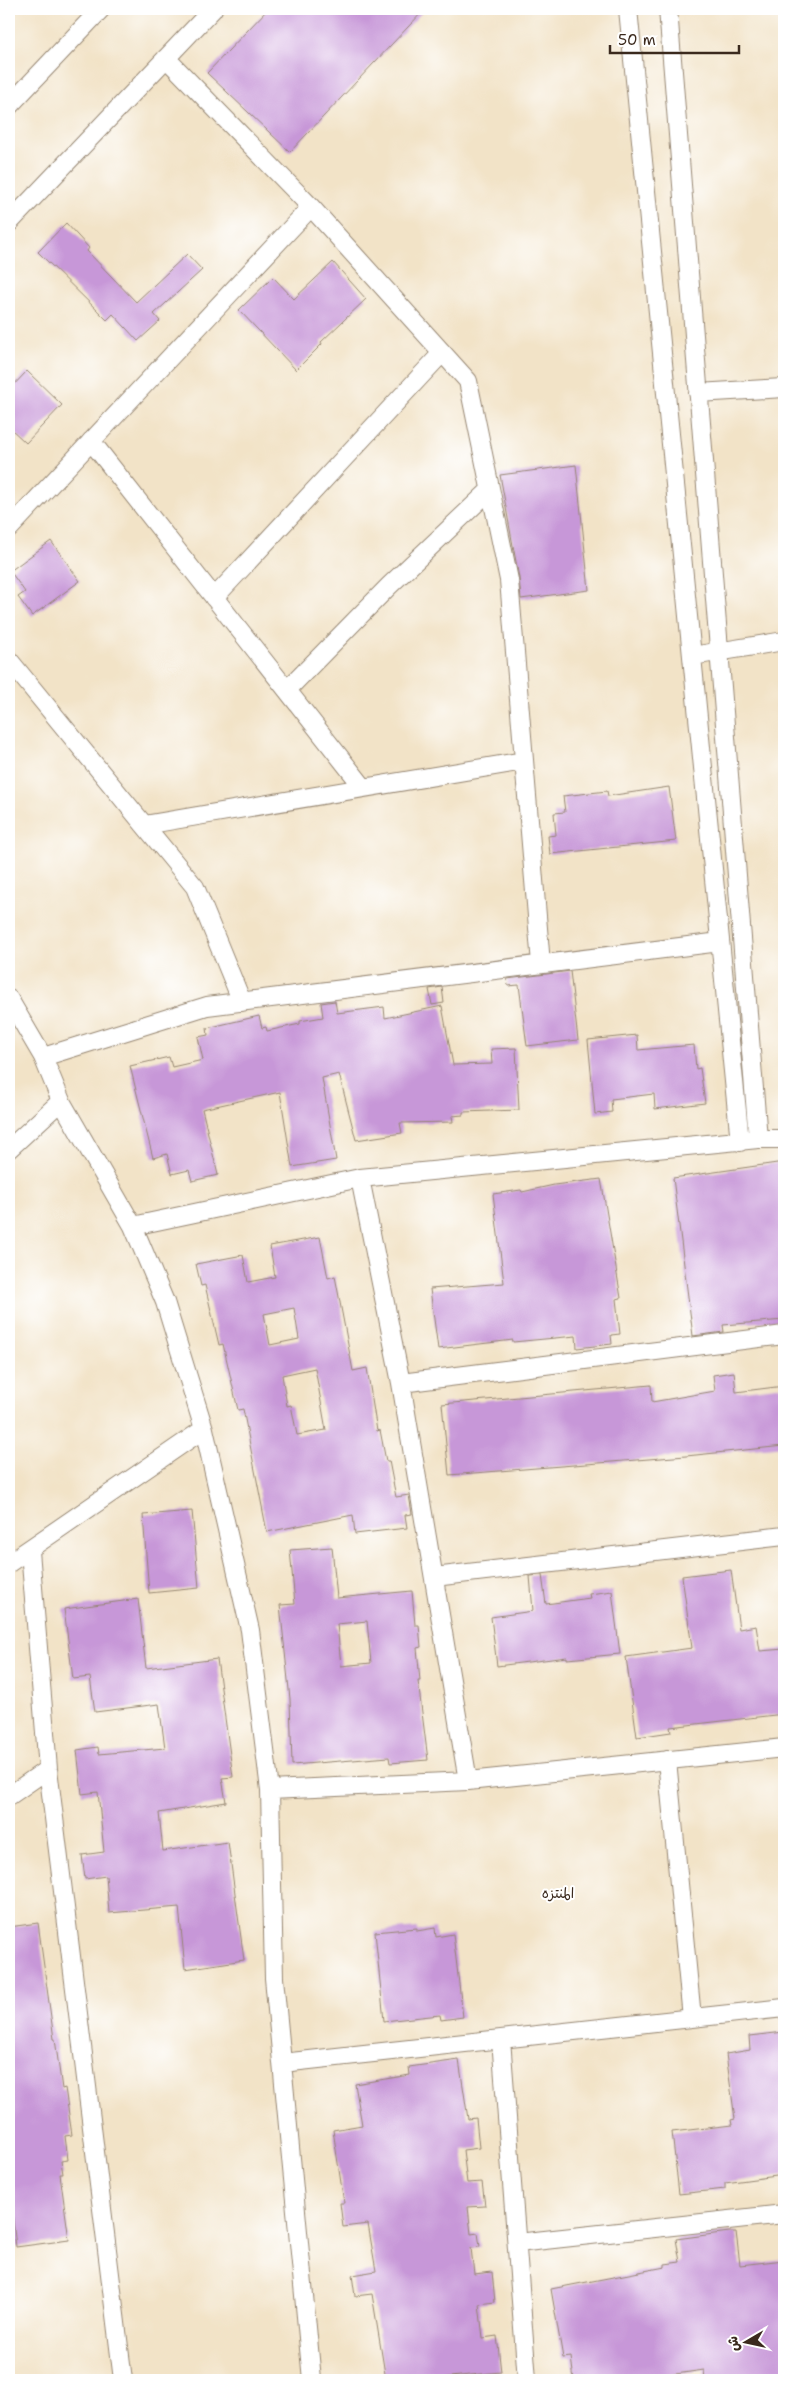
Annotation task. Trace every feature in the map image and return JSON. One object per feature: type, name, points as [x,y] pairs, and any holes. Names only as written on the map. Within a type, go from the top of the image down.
[{"type":"street","points":[[9,106],[101,9]]},
{"type":"street","points":[[9,222],[213,9]]},
{"type":"street","points":[[628,9],[740,1142]]},
{"type":"street","points":[[668,9],[758,1139]]},
{"type":"street","points":[[166,58],[311,207],[468,381],[509,580],[541,964]]},
{"type":"street","points":[[9,529],[311,207]]},
{"type":"street","points":[[214,598],[442,353]]},
{"type":"street","points":[[698,393],[784,388]]},
{"type":"street","points":[[91,441],[364,788]]},
{"type":"street","points":[[288,690],[389,586],[490,490]]},
{"type":"street","points":[[692,656],[784,641]]},
{"type":"street","points":[[9,660],[195,887],[242,1002]]},
{"type":"street","points":[[144,825],[524,761]]},
{"type":"street","points":[[43,1057],[207,1006],[720,942]]},
{"type":"street","points":[[9,999],[43,1057],[61,1101],[133,1226],[165,1302],[204,1429],[250,1630],[270,1790],[274,1978],[312,2380]]},
{"type":"street","points":[[9,1149],[61,1101]]},
{"type":"street","points":[[133,1226],[360,1178],[758,1139],[784,1140]]},
{"type":"street","points":[[360,1178],[402,1383],[468,1781]]},
{"type":"street","points":[[402,1383],[784,1335]]},
{"type":"street","points":[[9,1564],[204,1429]]},
{"type":"street","points":[[434,1576],[784,1536]]},
{"type":"street","points":[[30,1551],[48,1770],[123,2380]]},
{"type":"street","points":[[270,1790],[468,1781],[784,1748]]},
{"type":"street","points":[[668,1760],[692,2018]]},
{"type":"street","points":[[9,1796],[48,1770]]},
{"type":"street","points":[[282,2063],[784,2008]]},
{"type":"street","points":[[501,2039],[528,2380]]},
{"type":"street","points":[[517,2243],[784,2214]]},
{"type":"building","points":[[268,9],[425,9],[290,152],[207,73]]},
{"type":"building","points":[[66,223],[89,248],[87,251],[136,302],[187,254],[202,270],[154,314],[160,321],[138,341],[113,314],[107,320],[38,252]]},
{"type":"building","points":[[333,262],[366,299],[321,342],[322,344],[296,370],[239,310],[273,277],[294,299]]},
{"type":"building","points":[[27,371],[62,405],[26,443],[9,427],[9,390]]},
{"type":"building","points":[[576,465],[589,590],[521,599],[519,578],[500,475]]},
{"type":"building","points":[[51,541],[80,581],[32,616],[18,597],[25,592],[10,571]]},
{"type":"building","points":[[669,787],[676,841],[550,854],[548,836],[556,835],[554,813],[565,812],[563,796],[607,791],[608,796]]},
{"type":"building","points":[[570,971],[578,1040],[527,1046],[519,985],[508,986],[507,979]]},
{"type":"building","points":[[442,987],[444,1003],[432,1005],[429,989]]},
{"type":"building","points":[[335,1001],[337,1013],[384,1007],[385,1018],[442,1006],[453,1065],[492,1064],[491,1049],[516,1048],[519,1110],[463,1112],[463,1115],[452,1116],[453,1122],[400,1123],[402,1133],[356,1140],[339,1074],[322,1078],[336,1160],[292,1167],[280,1092],[202,1109],[218,1175],[192,1181],[189,1170],[172,1174],[167,1154],[153,1158],[130,1066],[169,1057],[172,1067],[203,1060],[198,1037],[208,1035],[207,1028],[259,1016],[262,1028],[266,1027],[267,1031],[300,1024],[300,1021],[323,1017],[321,1003]]},
{"type":"building","points":[[637,1035],[638,1050],[694,1045],[696,1069],[700,1068],[705,1103],[655,1109],[654,1094],[611,1099],[612,1112],[595,1114],[588,1040]]},
{"type":"building","points":[[784,1162],[784,1320],[723,1325],[724,1332],[693,1336],[673,1178]]},
{"type":"building","points":[[601,1179],[621,1298],[616,1299],[620,1334],[611,1335],[612,1344],[577,1348],[576,1336],[513,1342],[513,1340],[438,1349],[430,1289],[504,1283],[493,1194],[521,1190],[522,1192],[554,1185]]},
{"type":"building","points":[[320,1237],[328,1278],[335,1276],[353,1371],[367,1368],[377,1431],[380,1430],[386,1461],[389,1461],[396,1497],[409,1495],[412,1514],[405,1515],[407,1528],[355,1534],[353,1515],[267,1532],[243,1409],[238,1410],[223,1344],[219,1345],[205,1285],[201,1286],[196,1264],[243,1255],[248,1282],[275,1277],[270,1246]],"holes":[[[294,1308],[299,1339],[270,1345],[264,1314]],[[315,1368],[326,1430],[297,1435],[291,1405],[287,1406],[282,1375]]]},
{"type":"building","points":[[734,1372],[736,1392],[784,1386],[784,1446],[686,1456],[449,1475],[442,1404],[651,1385],[652,1402],[715,1391],[713,1375]]},
{"type":"building","points":[[192,1511],[199,1588],[149,1593],[143,1515]]},
{"type":"building","points":[[332,1547],[337,1598],[412,1591],[415,1625],[419,1625],[421,1647],[417,1648],[420,1681],[418,1681],[428,1760],[390,1763],[389,1757],[292,1765],[290,1699],[280,1605],[295,1604],[290,1550]],"holes":[[[367,1621],[371,1663],[341,1666],[337,1624]]]},
{"type":"building","points":[[731,1570],[739,1629],[756,1626],[760,1651],[784,1649],[784,1714],[670,1727],[671,1732],[637,1737],[626,1657],[692,1648],[682,1576]]},
{"type":"building","points":[[542,1575],[546,1604],[590,1598],[589,1594],[612,1591],[620,1654],[567,1659],[567,1657],[497,1666],[491,1617],[533,1611],[530,1576]]},
{"type":"building","points":[[138,1599],[146,1668],[217,1659],[233,1777],[222,1778],[226,1802],[159,1813],[163,1851],[228,1842],[244,1960],[185,1969],[179,1907],[109,1913],[106,1876],[85,1879],[82,1855],[104,1852],[98,1792],[82,1794],[77,1750],[98,1747],[99,1754],[165,1748],[159,1704],[95,1712],[90,1677],[73,1679],[64,1609]]},
{"type":"building","points":[[38,1923],[62,2089],[65,2088],[72,2135],[65,2136],[68,2160],[61,2161],[63,2174],[60,2174],[69,2240],[16,2247],[9,2185],[9,1927]]},
{"type":"building","points":[[417,1928],[417,1931],[435,1928],[436,1937],[453,1934],[463,2017],[441,2020],[440,2015],[384,2021],[375,1932]]},
{"type":"building","points":[[784,2032],[784,2175],[725,2183],[725,2189],[679,2194],[672,2132],[732,2125],[731,2120],[735,2119],[726,2054],[750,2050],[749,2036]]},
{"type":"building","points":[[459,2060],[468,2119],[476,2118],[479,2148],[463,2150],[467,2183],[482,2182],[485,2206],[468,2207],[471,2234],[478,2233],[480,2247],[471,2248],[474,2274],[492,2272],[495,2302],[479,2304],[483,2338],[497,2336],[501,2372],[419,2380],[386,2380],[372,2294],[355,2296],[352,2275],[376,2271],[368,2224],[343,2227],[340,2203],[344,2203],[333,2130],[362,2125],[355,2084],[410,2075],[409,2067]]},
{"type":"building","points":[[736,2232],[740,2265],[784,2260],[784,2380],[705,2380],[704,2370],[616,2380],[574,2380],[571,2357],[563,2358],[551,2289],[665,2267],[665,2264],[680,2262],[676,2239]]},
{"type":"district","name":"المنتزه","points":[[558,1893]]}]
